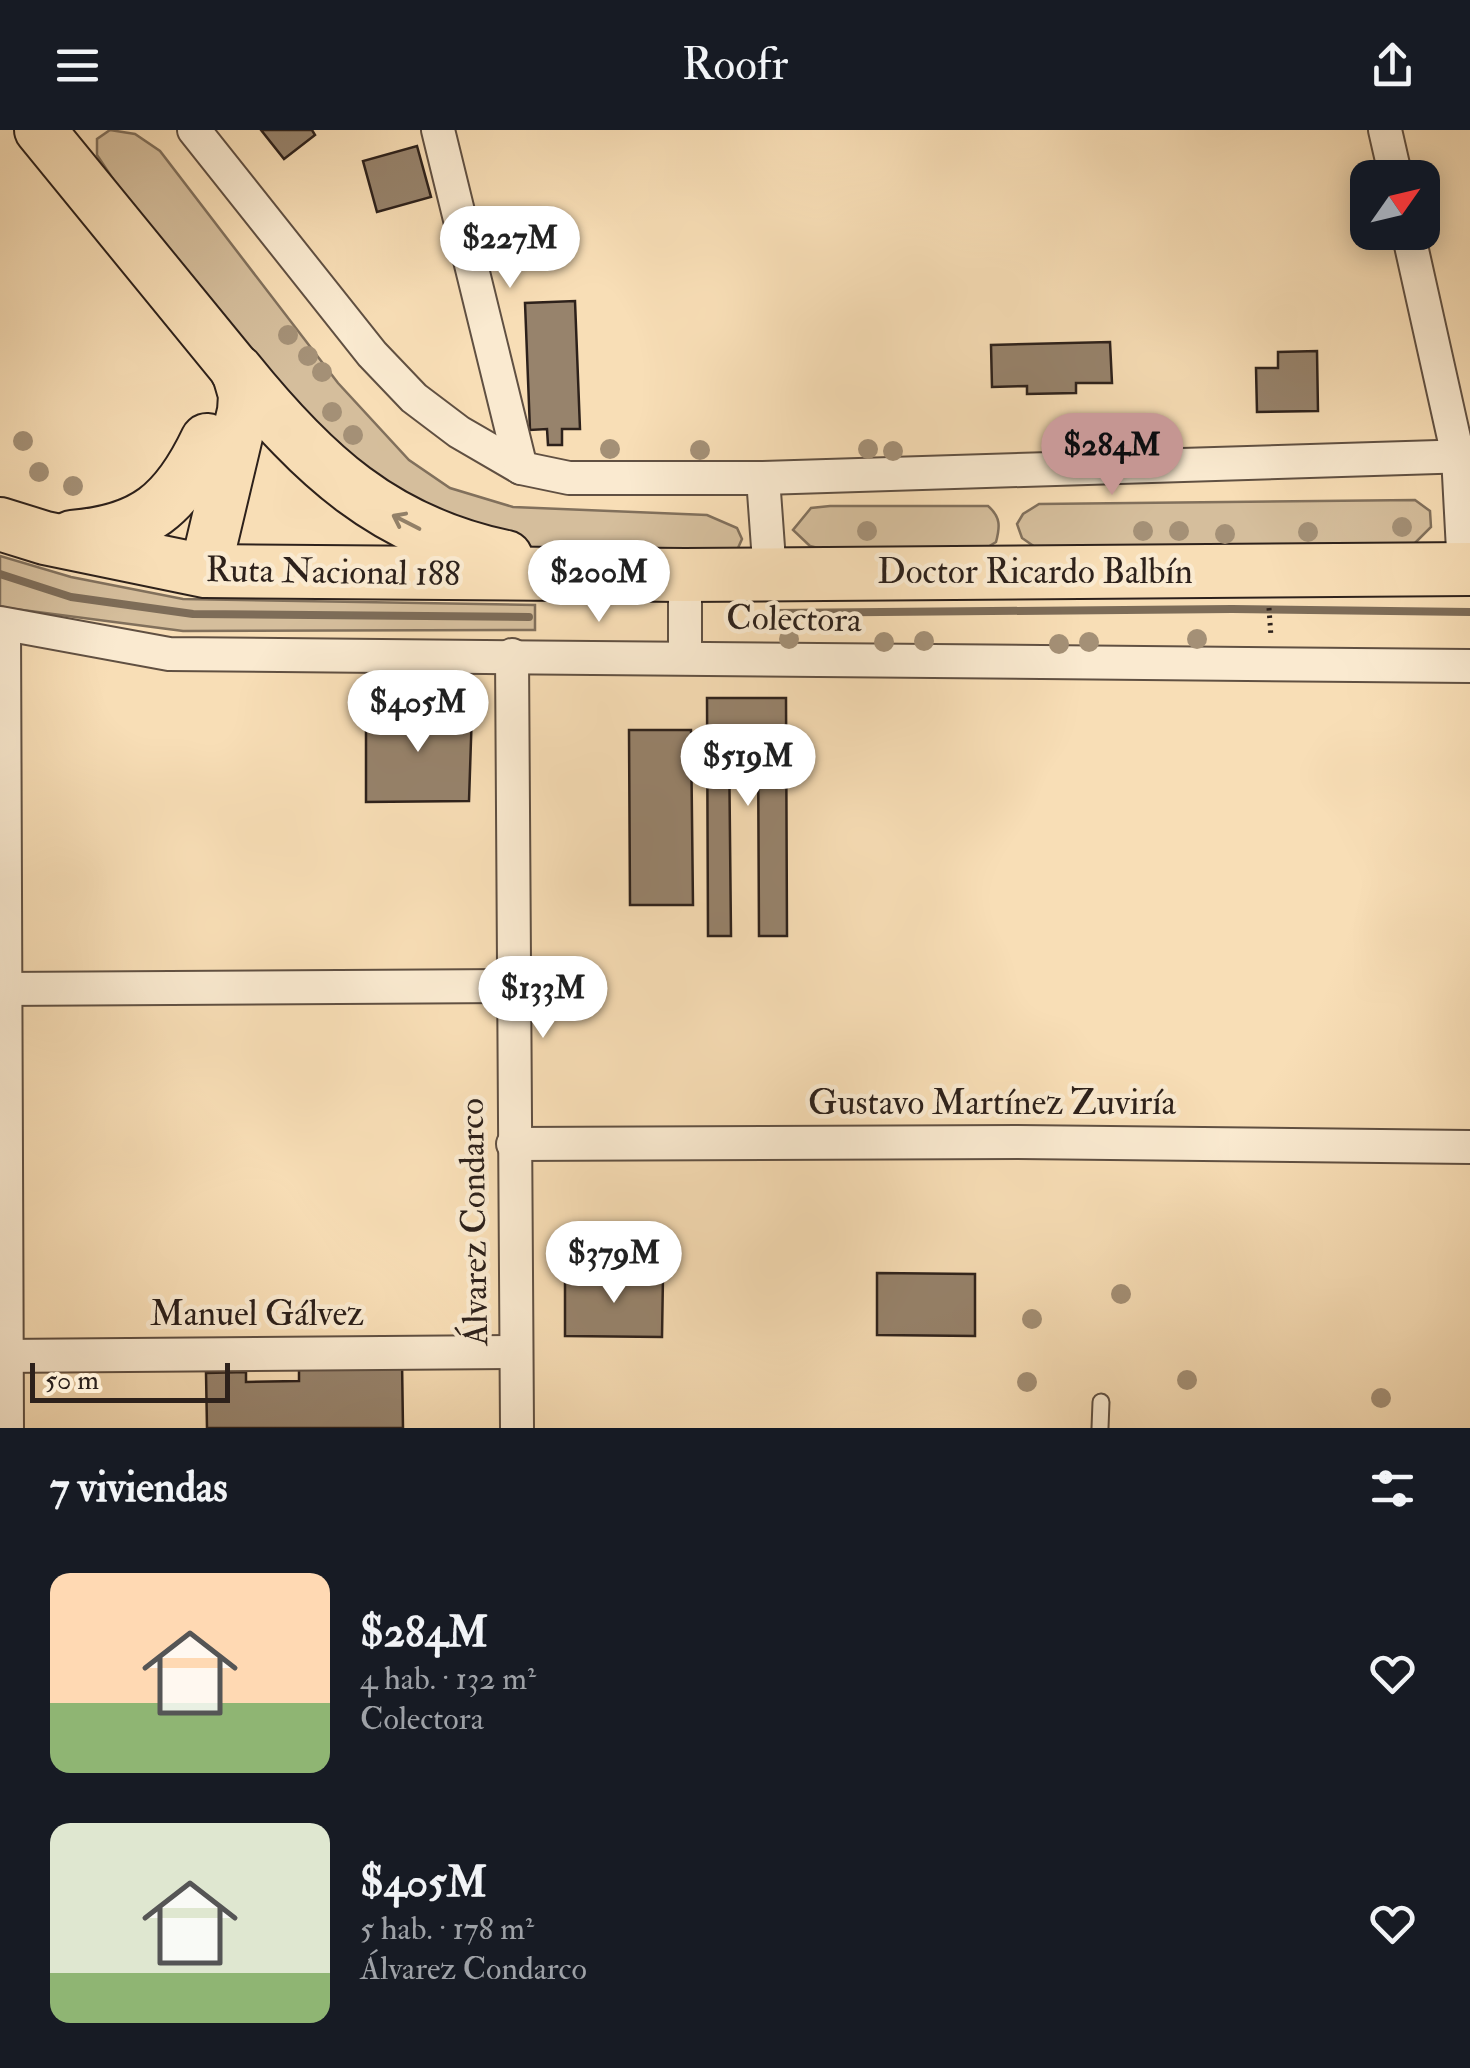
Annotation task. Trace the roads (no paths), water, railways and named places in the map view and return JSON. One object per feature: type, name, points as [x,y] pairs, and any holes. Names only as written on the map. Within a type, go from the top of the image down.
[{"type":"highway","points":[[237,370],[305,450],[378,508],[464,548],[600,574]]},
{"type":"highway","points":[[23,532],[99,534],[138,524],[161,509],[177,490],[207,440]]},
{"type":"highway","name":"Ruta Nacional 188","points":[[23,532],[196,570],[600,574]]},
{"type":"highway","name":"Doctor Ricardo Balbín","points":[[600,574],[1467,569]]},
{"type":"main road","points":[[48,133],[237,370],[244,395],[243,411],[196,570]]},
{"type":"main road","points":[[48,133],[198,351],[211,390],[196,570]]},
{"type":"street","points":[[194,130],[372,354],[414,398],[459,432],[521,468],[569,478],[763,478],[1464,456]]},
{"type":"street","points":[[438,130],[521,468]]},
{"type":"street","points":[[1385,130],[1392,160]]},
{"type":"street","points":[[1412,250],[1464,456],[1467,569]]},
{"type":"street","points":[[763,478],[770,575]]},
{"type":"street","points":[[685,575],[685,658]]},
{"type":"street","points":[[2,624],[3,1356],[7,1428]]},
{"type":"street","name":"Colectora","points":[[2,624],[170,654],[1470,666]]},
{"type":"street","name":"Álvarez Condarco","points":[[512,655],[517,1428]]},
{"type":"street","points":[[2,990],[512,986]]},
{"type":"street","name":"Gustavo Martínez Zuviría","points":[[513,1144],[1018,1142],[1470,1146]]},
{"type":"street","name":"Manuel Gálvez","points":[[3,1356],[515,1352]]},
{"type":"lane","points":[[1100,1428],[1101,1402]]},
{"type":"waterway","points":[[0,574],[71,597],[193,614],[529,617]]},
{"type":"waterway","points":[[773,613],[1232,609],[1470,612]]}]
